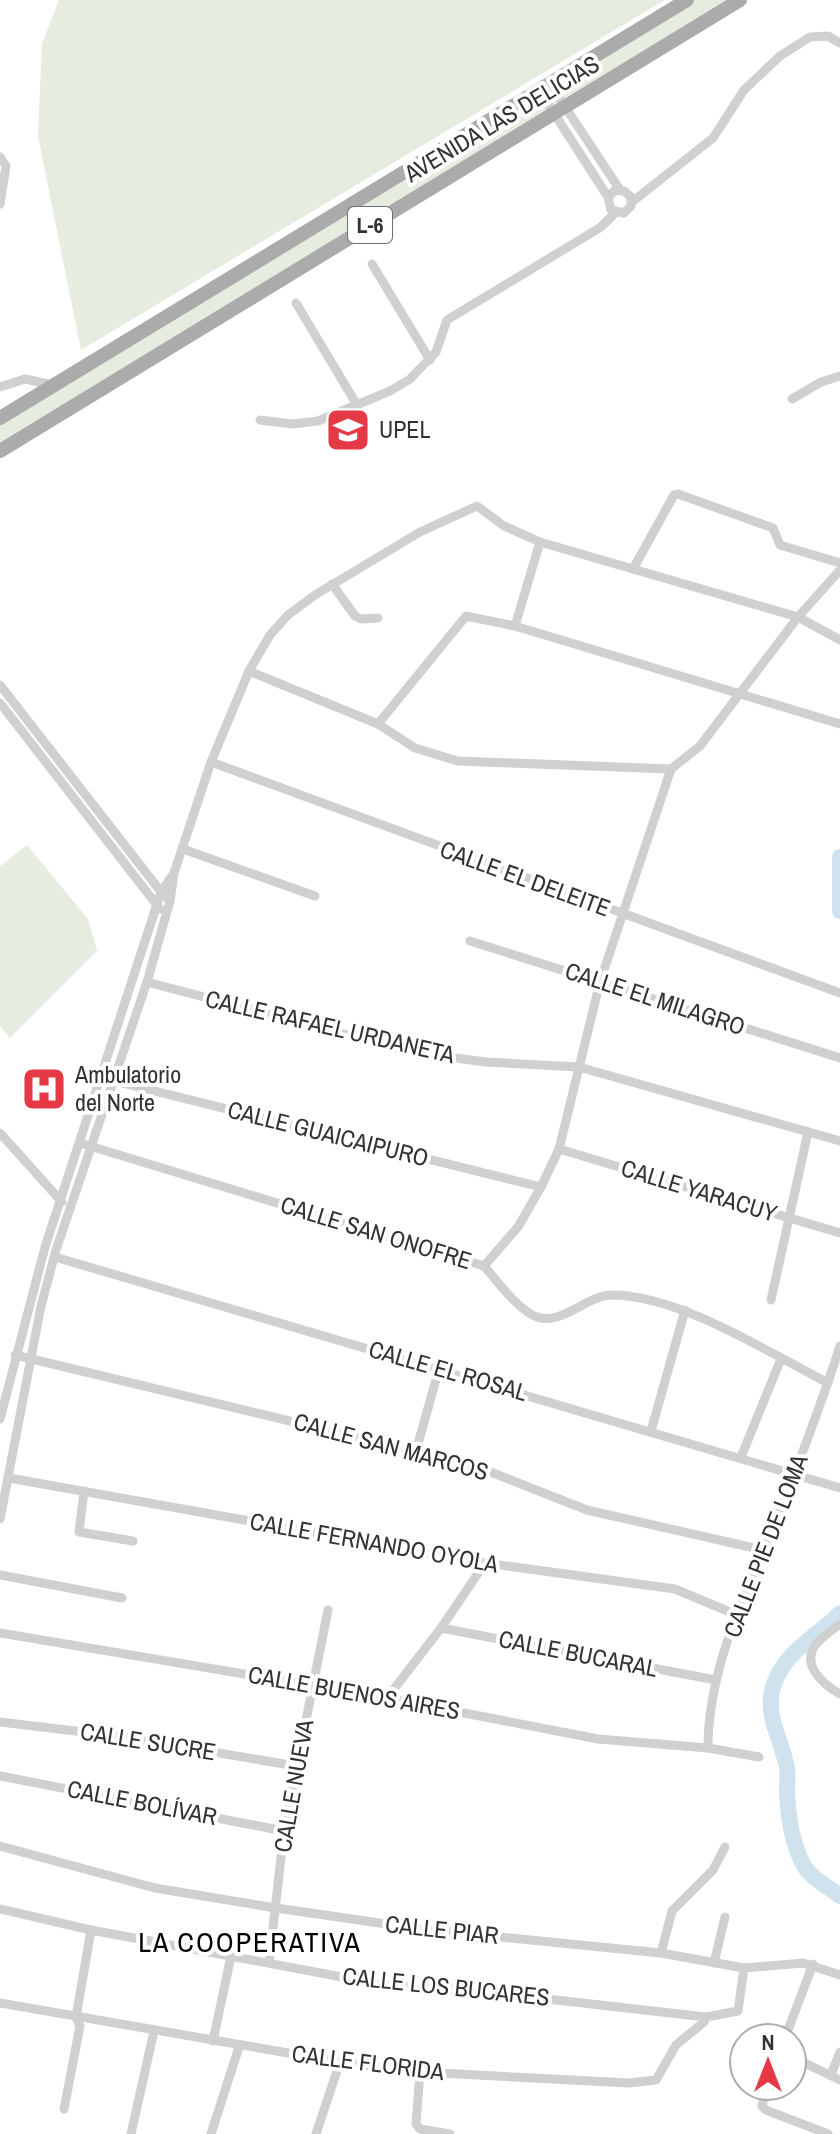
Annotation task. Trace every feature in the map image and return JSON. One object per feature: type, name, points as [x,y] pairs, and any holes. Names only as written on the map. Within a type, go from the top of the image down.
[{"type":"main road","name":"AVENIDA LAS DELICIAS","points":[[0,418],[687,0]]},
{"type":"main road","name":"AVENIDA LAS DELICIAS","points":[[0,451],[740,0]]},
{"type":"street","points":[[545,87],[608,197],[608,206],[615,213],[624,213],[632,202],[713,138],[744,90],[780,56],[810,37],[828,36],[840,43]]},
{"type":"street","points":[[559,110],[620,190],[628,193],[632,202]]},
{"type":"street","points":[[0,157],[6,166],[0,204]]},
{"type":"street","points":[[608,197],[620,190]]},
{"type":"street","points":[[260,420],[311,423],[390,391],[410,379],[430,360],[447,320],[601,227],[615,213]]},
{"type":"street","points":[[372,264],[430,360]]},
{"type":"street","points":[[296,303],[357,405]]},
{"type":"street","points":[[792,399],[826,380],[840,376]]},
{"type":"street","points":[[0,387],[25,379],[53,385]]},
{"type":"street","points":[[633,569],[674,495],[678,494],[773,528],[780,545],[840,563]]},
{"type":"street","points":[[0,1519],[30,1358],[55,1257],[147,982],[170,901],[174,873],[211,762],[249,671],[270,635],[288,615],[332,584],[420,532],[477,506],[504,526],[540,542],[798,617],[840,640]]},
{"type":"street","points":[[515,626],[540,542]]},
{"type":"street","points":[[484,1266],[518,1227],[559,1149],[600,982],[671,769],[700,746],[798,617],[840,570]]},
{"type":"street","points":[[332,584],[355,616],[378,618]]},
{"type":"street","points":[[378,724],[466,616],[515,626],[840,724]]},
{"type":"street","points":[[249,671],[378,724],[415,748],[458,761],[671,769]]},
{"type":"street","points":[[0,685],[170,901]]},
{"type":"street","points":[[0,703],[166,916]]},
{"type":"street","name":"CALLE EL DELEITE","points":[[211,762],[840,993]]},
{"type":"street","points":[[183,849],[315,896]]},
{"type":"street","points":[[0,1419],[1,1403],[45,1247],[161,892],[174,873]]},
{"type":"street","name":"CALLE EL MILAGRO","points":[[470,941],[840,1058]]},
{"type":"street","name":"CALLE RAFAEL URDANETA","points":[[147,982],[416,1053],[486,1062],[579,1067],[840,1141]]},
{"type":"street","name":"CALLE GUAICAIPURO","points":[[114,1081],[541,1187]]},
{"type":"street","points":[[771,1300],[808,1132]]},
{"type":"street","points":[[0,1133],[70,1210]]},
{"type":"street","name":"CALLE SAN ONOFRE","points":[[80,1143],[484,1266],[528,1313],[540,1319],[555,1317],[610,1295],[648,1300],[685,1310],[828,1383]]},
{"type":"street","name":"CALLE YARACUY","points":[[559,1149],[840,1233]]},
{"type":"street","name":"CALLE EL ROSAL","points":[[55,1257],[840,1488]]},
{"type":"street","points":[[651,1431],[685,1310]]},
{"type":"street","name":"CALLE PIE DE LOMA","points":[[708,1748],[716,1680],[737,1615],[795,1473],[840,1346]]},
{"type":"street","name":"CALLE SAN MARCOS","points":[[15,1355],[473,1465],[587,1510],[763,1550]]},
{"type":"street","points":[[741,1457],[781,1359]]},
{"type":"street","points":[[416,1451],[439,1369]]},
{"type":"street","points":[[1,1403],[20,1407]]},
{"type":"street","name":"CALLE FERNANDO OYOLA","points":[[9,1478],[485,1563],[675,1589],[737,1615]]},
{"type":"street","points":[[84,1491],[79,1532],[133,1541]]},
{"type":"street","points":[[387,1698],[441,1628],[485,1563]]},
{"type":"street","points":[[0,1575],[122,1598]]},
{"type":"street","name":"CALLE NUEVA","points":[[269,1963],[284,1831],[328,1610]]},
{"type":"street","points":[[840,1624],[814,1645],[811,1656],[813,1672],[826,1686],[840,1694]]},
{"type":"street","name":"CALLE BUCARAL","points":[[441,1628],[716,1680]]},
{"type":"street","name":"CALLE BUENOS AIRES","points":[[0,1633],[387,1698],[598,1739],[708,1748],[759,1757]]},
{"type":"street","name":"CALLE SUCRE","points":[[0,1722],[125,1737],[296,1766]]},
{"type":"street","name":"CALLE BOLÍVAR","points":[[0,1776],[284,1831]]},
{"type":"street","name":"CALLE PIAR","points":[[0,1846],[155,1888],[276,1908],[421,1929],[661,1953],[744,1968],[813,1964],[840,1975]]},
{"type":"street","points":[[661,1953],[672,1911],[713,1870],[725,1847]]},
{"type":"street","name":"CALLE LOS BUCARES","points":[[0,1909],[91,1930],[390,1986],[468,1990],[706,2017]]},
{"type":"street","points":[[714,1963],[725,1917]]},
{"type":"street","points":[[64,2109],[80,2026],[76,2017],[91,1930]]},
{"type":"street","points":[[213,2041],[231,1956]]},
{"type":"street","points":[[791,2022],[813,1964]]},
{"type":"street","points":[[706,2017],[738,2011],[744,1968]]},
{"type":"street","name":"CALLE FLORIDA","points":[[0,2003],[239,2047],[420,2072],[644,2083],[656,2080],[676,2045],[706,2017]]},
{"type":"street","points":[[131,2134],[154,2031]]},
{"type":"street","points":[[211,2134],[239,2047]]},
{"type":"street","points":[[808,2064],[836,2077],[840,2052]]},
{"type":"street","points":[[316,2134],[340,2062]]},
{"type":"street","points":[[420,2072],[416,2124],[420,2129],[450,2134]]},
{"type":"street","points":[[763,2102],[766,2110],[825,2133]]},
{"type":"shaded area","points":[[59,0],[665,0],[81,350],[38,136],[42,44]]},
{"type":"shaded area","points":[[687,0],[740,0],[0,450],[0,418]]},
{"type":"shaded area","points":[[27,845],[88,919],[97,951],[10,1038],[0,1026],[0,866]]},
{"type":"waterway","points":[[840,857],[840,911]]},
{"type":"waterway","points":[[840,1613],[786,1662],[771,1695],[774,1726],[788,1774],[788,1810],[796,1847],[810,1873],[840,1896]]},
{"type":"place","name":"UPEL","points":[[348,430]]},
{"type":"place","name":"Ambulatorio del Norte","points":[[44,1089]]},
{"type":"district","name":"LA COOPERATIVA","points":[[250,1942]]}]
